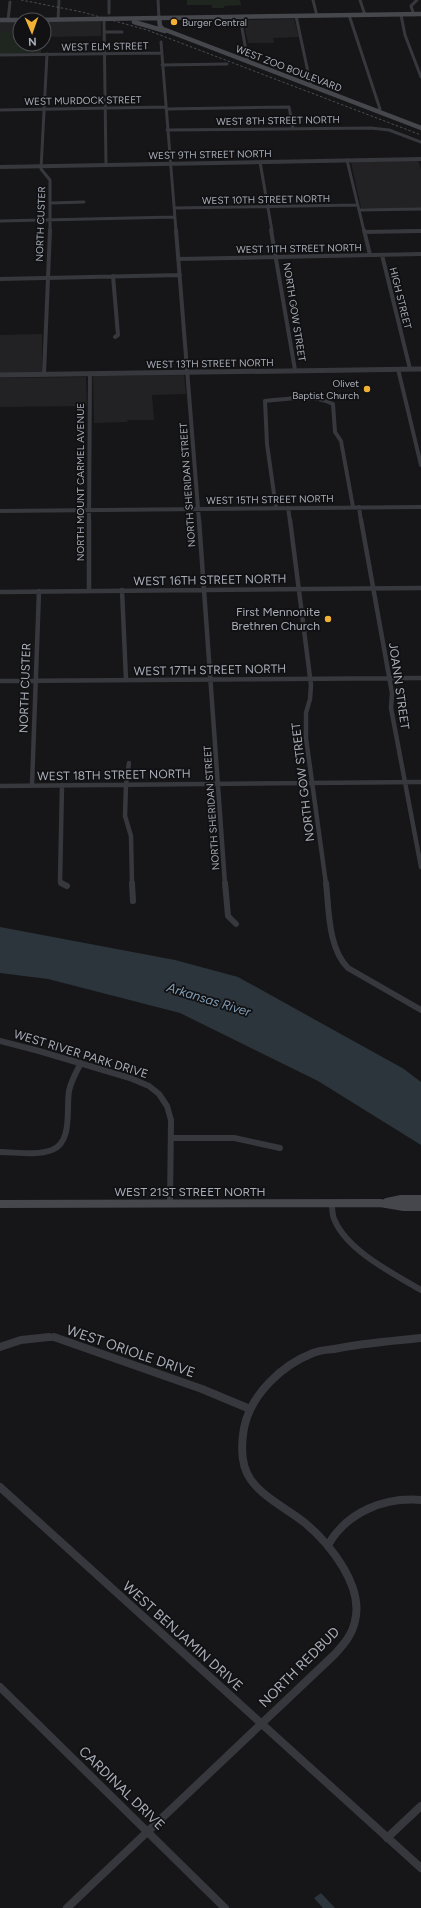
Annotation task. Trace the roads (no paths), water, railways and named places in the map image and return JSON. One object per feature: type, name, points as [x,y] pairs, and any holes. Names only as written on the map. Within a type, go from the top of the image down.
[{"type":"main road","points":[[52,20],[421,14]]},
{"type":"main road","name":"WEST ZOO BOULEVARD","points":[[160,18],[162,28],[172,33],[421,128]]},
{"type":"main road","points":[[116,19],[139,22],[172,33]]},
{"type":"main road","points":[[0,20],[12,20]]},
{"type":"main road","name":"WEST 21ST STREET NORTH","points":[[380,1203],[401,1199],[421,1199]]},
{"type":"main road","name":"WEST 21ST STREET NORTH","points":[[0,1204],[380,1203],[404,1207],[421,1207]]},
{"type":"street","points":[[58,20],[59,0]]},
{"type":"street","points":[[109,0],[109,13]]},
{"type":"street","points":[[158,0],[160,18]]},
{"type":"street","points":[[313,0],[317,16]]},
{"type":"street","points":[[360,0],[365,15]]},
{"type":"street","points":[[414,14],[411,6],[417,0]]},
{"type":"street","points":[[8,20],[10,2]]},
{"type":"street","points":[[401,15],[405,35],[421,77]]},
{"type":"street","points":[[296,16],[311,86]]},
{"type":"street","points":[[350,16],[380,109],[376,111]]},
{"type":"street","points":[[240,17],[248,62]]},
{"type":"street","points":[[104,19],[106,165]]},
{"type":"street","points":[[104,32],[122,32]]},
{"type":"street","name":"NORTH SHERIDAN STREET","points":[[160,42],[180,275],[228,916],[236,924]]},
{"type":"street","name":"WEST ELM STREET","points":[[0,55],[161,53]]},
{"type":"street","name":"NORTH CUSTER","points":[[44,374],[51,203],[50,180],[44,174],[42,166],[47,54]]},
{"type":"street","points":[[162,65],[227,64]]},
{"type":"street","name":"WEST MURDOCK STREET","points":[[0,110],[289,107],[293,128]]},
{"type":"street","name":"WEST 8TH STREET NORTH","points":[[167,130],[371,128],[389,130],[421,142]]},
{"type":"street","name":"WEST 9TH STREET NORTH","points":[[0,167],[421,159]]},
{"type":"street","points":[[347,160],[370,255]]},
{"type":"street","name":"NORTH GOW STREET","points":[[260,162],[295,370]]},
{"type":"street","points":[[51,203],[84,202]]},
{"type":"street","name":"WEST 10TH STREET NORTH","points":[[174,208],[358,205]]},
{"type":"street","points":[[359,210],[421,209]]},
{"type":"street","points":[[0,221],[175,217]]},
{"type":"street","points":[[364,232],[421,231]]},
{"type":"street","name":"WEST 11TH STREET NORTH","points":[[178,259],[421,254]]},
{"type":"street","name":"HIGH STREET","points":[[382,255],[410,369]]},
{"type":"street","points":[[0,279],[180,275]]},
{"type":"street","points":[[113,276],[118,335],[115,337]]},
{"type":"street","name":"WEST 13TH STREET NORTH","points":[[0,375],[421,368]]},
{"type":"street","points":[[398,369],[421,465]]},
{"type":"street","name":"NORTH MOUNT CARMEL AVENUE","points":[[89,591],[90,374]]},
{"type":"street","points":[[276,508],[267,444],[265,401],[316,400],[330,402],[333,406],[335,432],[341,441],[353,507]]},
{"type":"street","name":"JOANN STREET","points":[[359,507],[390,678],[392,693],[391,708],[421,867]]},
{"type":"street","name":"WEST 15TH STREET NORTH","points":[[0,511],[421,507]]},
{"type":"street","name":"NORTH GOW STREET","points":[[288,508],[300,590],[310,679],[310,699],[306,713],[306,738],[334,944],[337,952],[348,968],[421,1010]]},
{"type":"street","name":"WEST 16TH STREET NORTH","points":[[0,592],[421,588]]},
{"type":"street","points":[[122,590],[126,680]]},
{"type":"street","name":"NORTH CUSTER","points":[[32,785],[39,591]]},
{"type":"street","name":"WEST 17TH STREET NORTH","points":[[0,681],[421,678]]},
{"type":"street","points":[[129,763],[126,784],[125,816],[132,836],[133,901]]},
{"type":"street","name":"WEST 18TH STREET NORTH","points":[[0,786],[421,782]]},
{"type":"street","points":[[62,785],[60,882],[67,886]]},
{"type":"street","name":"WEST RIVER PARK DRIVE","points":[[0,1041],[81,1063],[140,1082],[154,1089],[163,1098],[170,1113],[170,1204]]},
{"type":"street","points":[[0,1152],[44,1151],[53,1150],[60,1146],[65,1138],[68,1092],[72,1080],[81,1063]]},
{"type":"street","points":[[171,1138],[234,1138],[280,1148]]},
{"type":"street","points":[[332,1203],[333,1217],[343,1236],[388,1272],[421,1290]]},
{"type":"street","name":"WEST ORIOLE DRIVE","points":[[0,1347],[20,1340],[53,1336],[202,1389],[250,1409]]},
{"type":"street","name":"NORTH REDBUD","points":[[67,1908],[335,1654],[350,1636],[357,1612],[355,1597],[348,1578],[328,1545],[306,1523],[266,1496],[246,1472],[242,1455],[243,1434],[250,1409],[268,1384],[300,1360],[315,1352],[358,1344],[421,1338]]},
{"type":"street","name":"WEST BENJAMIN DRIVE","points":[[0,1487],[421,1868]]},
{"type":"street","points":[[328,1545],[331,1538],[340,1529],[370,1507],[387,1501],[408,1499],[421,1500]]},
{"type":"street","name":"CARDINAL DRIVE","points":[[0,1687],[226,1908]]},
{"type":"street","points":[[387,1838],[421,1806]]},
{"type":"water","name":"Arkansas River","points":[[0,927],[175,960],[238,977],[404,1069],[421,1082],[421,1145],[318,1081],[180,1013],[48,979],[0,973]]},
{"type":"water","points":[[321,1893],[335,1908],[323,1908],[314,1898]]},
{"type":"railway","points":[[21,0],[82,12],[147,30],[421,135]]},
{"type":"place","name":"Burger Central","points":[[174,22]]},
{"type":"place","name":"Olivet Baptist Church","points":[[367,389]]},
{"type":"place","name":"First Mennonite Brethren Church","points":[[328,619]]}]
